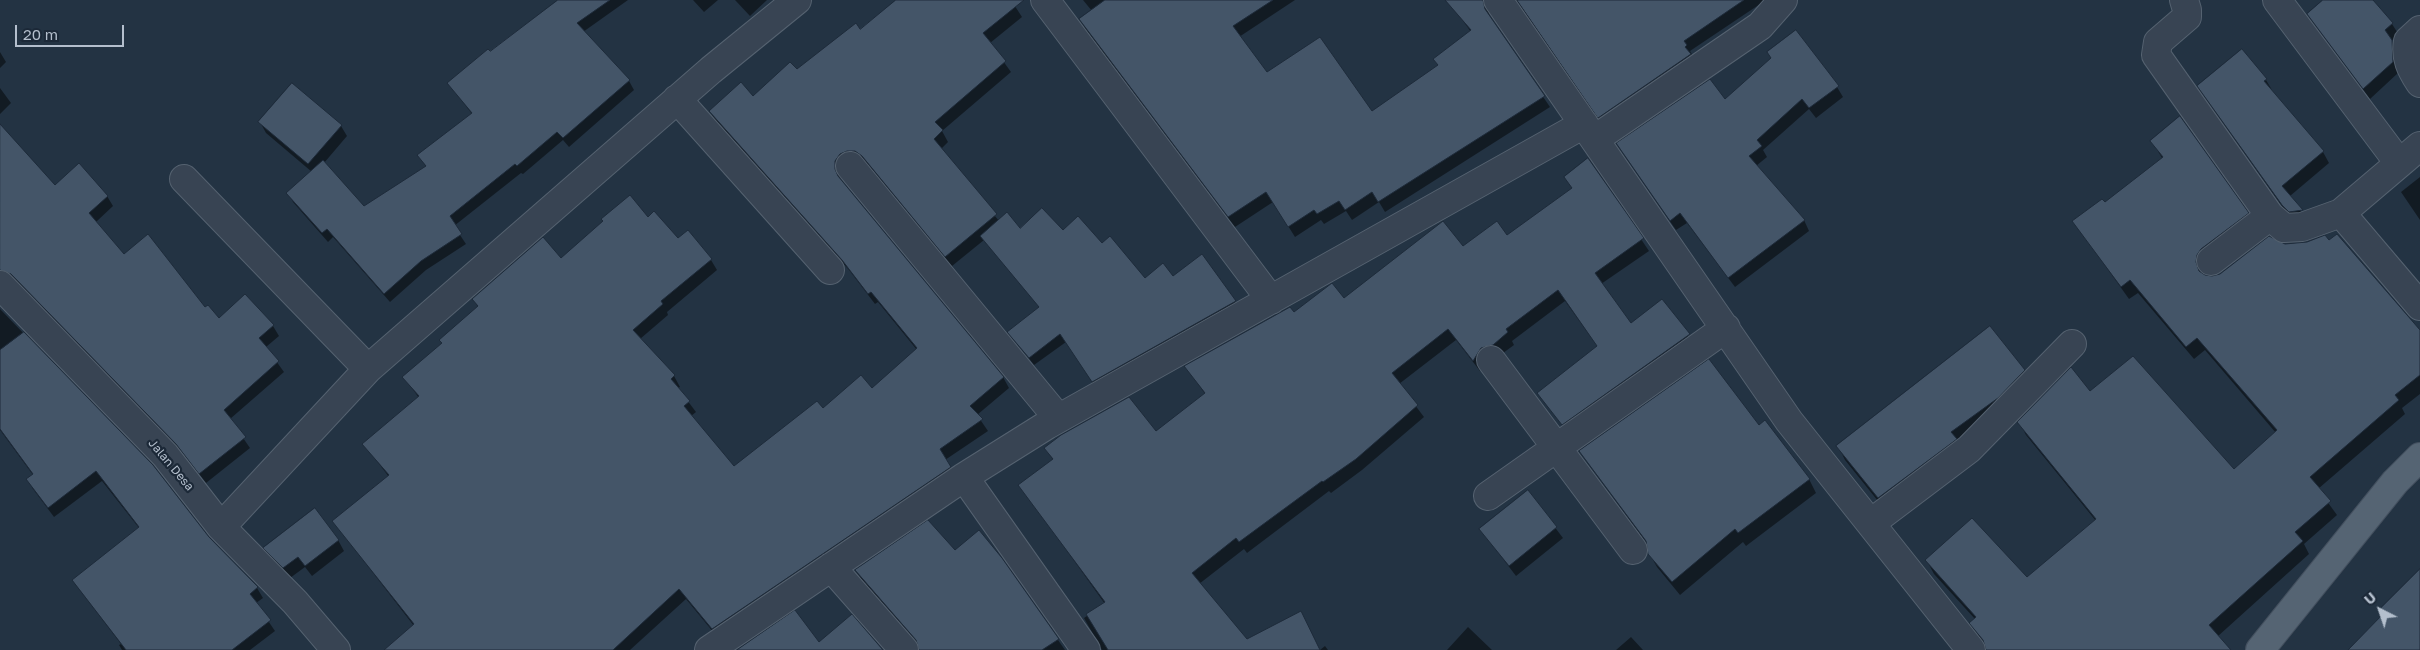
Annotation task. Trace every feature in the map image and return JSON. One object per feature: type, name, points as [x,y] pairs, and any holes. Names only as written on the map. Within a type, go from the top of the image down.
[{"type":"main road","points":[[2260,650],[2395,482],[2420,456]]},
{"type":"street","points":[[221,527],[368,369],[677,99],[797,0]]},
{"type":"street","points":[[1045,0],[1271,300]]},
{"type":"street","points":[[1498,0],[1789,421],[1972,650]]},
{"type":"street","points":[[709,650],[964,476],[1058,418],[1271,300],[1589,132],[1760,26],[1783,0]]},
{"type":"street","points":[[2184,0],[2188,10],[2186,17],[2158,42],[2156,55],[2270,216],[2284,228],[2302,227],[2340,213],[2420,146]]},
{"type":"street","points":[[2276,0],[2399,163]]},
{"type":"street","points":[[2420,30],[2408,41],[2407,54],[2412,70],[2420,83]]},
{"type":"street","points":[[677,99],[830,270]]},
{"type":"street","points":[[850,166],[1058,418]]},
{"type":"street","points":[[184,179],[368,369]]},
{"type":"street","points":[[2340,213],[2420,306]]},
{"type":"street","points":[[2211,261],[2270,216]]},
{"type":"street","name":"Jalan Desa","points":[[0,285],[165,455],[221,527],[295,602],[336,650]]},
{"type":"street","points":[[1488,496],[1726,328]]},
{"type":"street","points":[[1871,523],[1969,449],[2072,344]]},
{"type":"street","points":[[1491,360],[1633,550]]},
{"type":"street","points":[[964,476],[1086,650]]},
{"type":"street","points":[[831,567],[904,650]]},
{"type":"building","points":[[558,0],[610,0],[577,23],[630,80],[563,138],[557,132],[517,166],[515,164],[450,216],[462,234],[421,261],[384,294],[327,229],[322,233],[286,193],[323,160],[364,206],[426,166],[417,155],[472,113],[447,83],[488,49],[490,51]]},
{"type":"building","points":[[896,0],[1024,0],[983,33],[1006,61],[935,122],[943,130],[934,139],[997,214],[945,257],[862,156],[855,151],[847,151],[840,154],[835,161],[835,169],[838,176],[1004,377],[970,406],[983,419],[940,449],[951,467],[712,629],[679,589],[613,650],[384,650],[414,624],[332,521],[389,475],[362,444],[419,396],[402,377],[442,343],[439,340],[478,306],[472,299],[543,237],[561,258],[603,221],[601,219],[630,195],[648,217],[654,211],[678,238],[688,230],[712,259],[661,301],[663,304],[633,330],[675,375],[671,379],[690,401],[684,406],[734,466],[817,401],[823,408],[861,375],[872,388],[917,348],[871,292],[868,294],[842,260],[709,111],[741,82],[753,96],[790,62],[797,69],[856,23],[860,29]]},
{"type":"building","points":[[1105,0],[1273,0],[1233,26],[1267,72],[1320,37],[1372,111],[1438,65],[1433,59],[1471,30],[1445,0],[1483,0],[1485,9],[1545,96],[1378,202],[1372,192],[1345,210],[1339,201],[1317,214],[1314,210],[1288,227],[1266,192],[1228,217],[1079,19]]},
{"type":"building","points":[[1517,0],[1744,0],[1684,41],[1687,45],[1685,47],[1691,54],[1598,118]]},
{"type":"building","points":[[2323,0],[2373,0],[2393,23],[2385,30],[2392,40],[2393,62],[2363,89],[2307,14]]},
{"type":"building","points":[[1796,30],[1839,86],[1809,108],[1802,99],[1757,140],[1762,146],[1749,156],[1805,220],[1728,278],[1680,213],[1670,221],[1616,143],[1710,79],[1725,99],[1771,58],[1767,52]]},
{"type":"building","points":[[2242,49],[2267,79],[2264,81],[2324,151],[2282,186],[2303,210],[2289,212],[2282,205],[2197,86]]},
{"type":"building","points":[[292,83],[342,125],[308,164],[258,122]]},
{"type":"building","points":[[2180,116],[2249,213],[2201,249],[2197,255],[2196,262],[2199,271],[2205,275],[2212,276],[2220,274],[2269,236],[2285,244],[2307,242],[2325,235],[2329,240],[2337,234],[2420,330],[2420,375],[2395,395],[2399,400],[2310,477],[2331,501],[2295,532],[2303,541],[2209,625],[2231,650],[1986,650],[1983,640],[1969,623],[1976,617],[1925,560],[1972,518],[2027,577],[2096,519],[2017,422],[2071,367],[2090,391],[2133,356],[2234,469],[2277,430],[2197,338],[2186,347],[2130,280],[2121,287],[2072,221],[2102,199],[2105,202],[2163,157],[2150,141]]},
{"type":"building","points":[[0,124],[55,185],[79,163],[108,196],[89,213],[124,254],[148,234],[205,307],[208,305],[219,318],[245,294],[274,325],[259,338],[279,361],[224,410],[246,437],[199,474],[176,444],[11,274],[0,270]]},
{"type":"building","points":[[1588,158],[1644,238],[1595,273],[1631,323],[1662,299],[1690,334],[1562,425],[1537,393],[1597,346],[1558,290],[1506,329],[1508,332],[1493,345],[1481,348],[1473,361],[1448,329],[1392,373],[1418,405],[1356,459],[1322,481],[1239,542],[1236,538],[1192,573],[1247,639],[1301,611],[1320,650],[1108,650],[1086,614],[1105,602],[1018,485],[1053,459],[1044,448],[1061,435],[1129,397],[1156,431],[1205,393],[1184,366],[1290,307],[1294,312],[1332,283],[1344,298],[1443,221],[1463,246],[1497,221],[1507,235],[1572,188],[1564,177]]},
{"type":"building","points":[[1042,208],[1063,230],[1078,216],[1102,243],[1110,236],[1145,278],[1163,263],[1173,276],[1202,254],[1236,301],[1092,382],[1060,334],[1029,358],[1007,332],[1039,307],[980,236],[1007,212],[1020,228]]},
{"type":"building","points":[[1990,326],[2025,370],[1998,398],[1951,432],[1957,439],[1878,498],[1836,446]]},
{"type":"building","points":[[24,332],[153,465],[209,537],[258,587],[250,594],[271,620],[232,650],[126,650],[72,580],[139,527],[96,471],[48,508],[26,479],[33,474],[0,429],[0,350]]},
{"type":"building","points":[[1709,359],[1759,425],[1765,420],[1810,479],[1738,533],[1735,529],[1672,582],[1648,554],[1646,541],[1579,451]]},
{"type":"building","points":[[1528,490],[1557,527],[1509,566],[1479,529]]},
{"type":"building","points":[[315,508],[339,540],[305,566],[298,557],[283,568],[263,548]]},
{"type":"building","points":[[928,520],[955,550],[979,530],[1002,558],[1059,639],[1042,650],[919,650],[916,640],[855,570]]},
{"type":"building","points":[[2420,569],[2420,650],[2348,650],[2383,614],[2379,610]]},
{"type":"building","points":[[795,610],[819,642],[852,614],[883,650],[737,650]]}]
